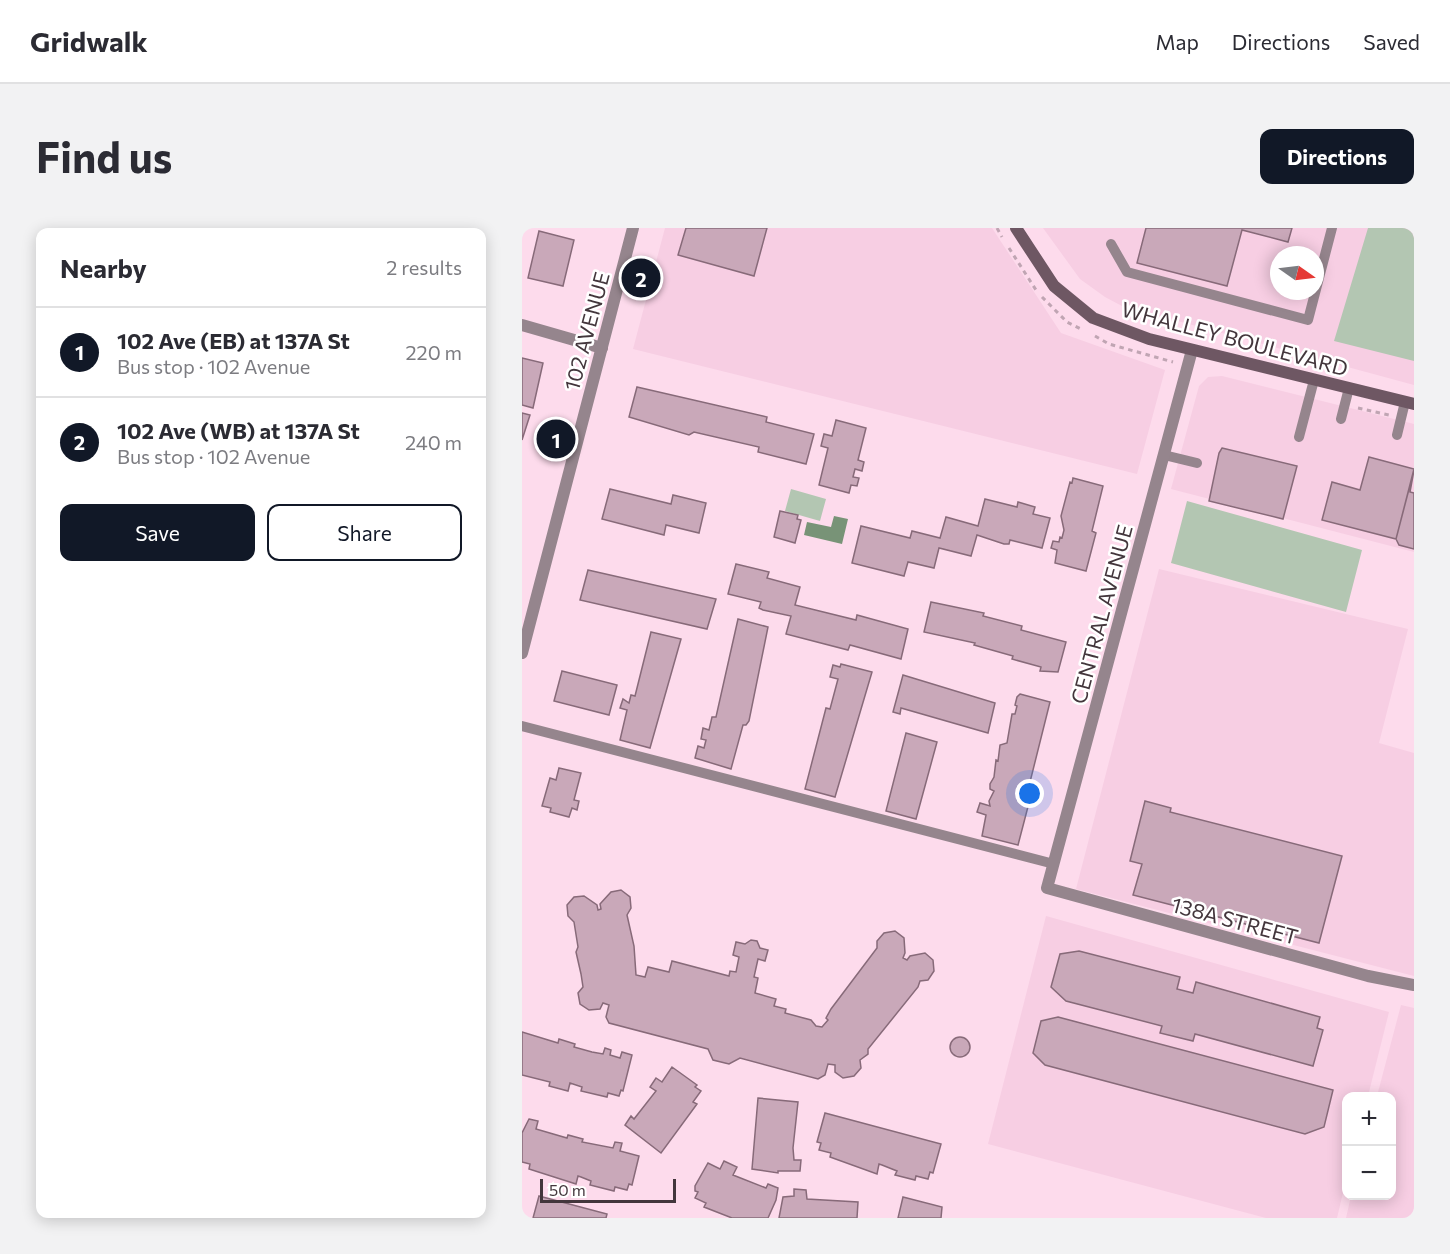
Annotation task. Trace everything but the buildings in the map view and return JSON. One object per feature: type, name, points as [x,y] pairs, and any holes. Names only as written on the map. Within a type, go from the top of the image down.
[{"type":"main road","name":"WHALLEY BOULEVARD","points":[[1016,228],[1054,286],[1093,318],[1149,339],[1410,403]]},
{"type":"street","name":"102 AVENUE","points":[[522,653],[633,228]]},
{"type":"street","points":[[522,325],[602,348]]},
{"type":"street","name":"CENTRAL AVENUE","points":[[1047,888],[1192,350]]},
{"type":"street","name":"138A STREET","points":[[1047,888],[1368,976],[1414,985]]},
{"type":"lane","points":[[1111,244],[1127,272],[1308,320],[1332,228]]},
{"type":"lane","points":[[1299,436],[1314,380]]},
{"type":"lane","points":[[1341,419],[1349,388]]},
{"type":"lane","points":[[1397,435],[1410,403]]},
{"type":"lane","points":[[1164,455],[1197,463]]},
{"type":"lane","points":[[522,726],[1054,864]]},
{"type":"shaded area","points":[[665,228],[992,228],[1061,333],[1165,370],[1137,474],[633,349]]},
{"type":"shaded area","points":[[1043,228],[1414,228],[1414,385],[1122,306],[1080,279]]},
{"type":"shaded area","points":[[1368,228],[1414,228],[1414,361],[1334,341]]},
{"type":"shaded area","points":[[1222,376],[1414,424],[1414,552],[1171,489],[1199,386],[1208,377]]},
{"type":"shaded area","points":[[791,489],[826,499],[820,521],[785,511]]},
{"type":"shaded area","points":[[1187,501],[1362,550],[1346,612],[1171,563]]},
{"type":"shaded area","points":[[834,516],[848,519],[842,544],[804,535],[807,522],[831,527]]},
{"type":"shaded area","points":[[1159,569],[1408,629],[1379,743],[1414,753],[1414,976],[1076,889]]},
{"type":"shaded area","points":[[1046,916],[1389,1012],[1369,1092],[1342,1092],[1342,1197],[1337,1218],[1266,1218],[988,1144]]},
{"type":"shaded area","points":[[1401,1005],[1414,1008],[1414,1218],[1346,1218],[1350,1200],[1396,1200],[1396,1092],[1378,1092]]},
{"type":"place","name":"102 Ave (WB) at 137A St","points":[[641,278]]},
{"type":"place","name":"102 Ave (EB) at 137A St","points":[[556,439]]}]
